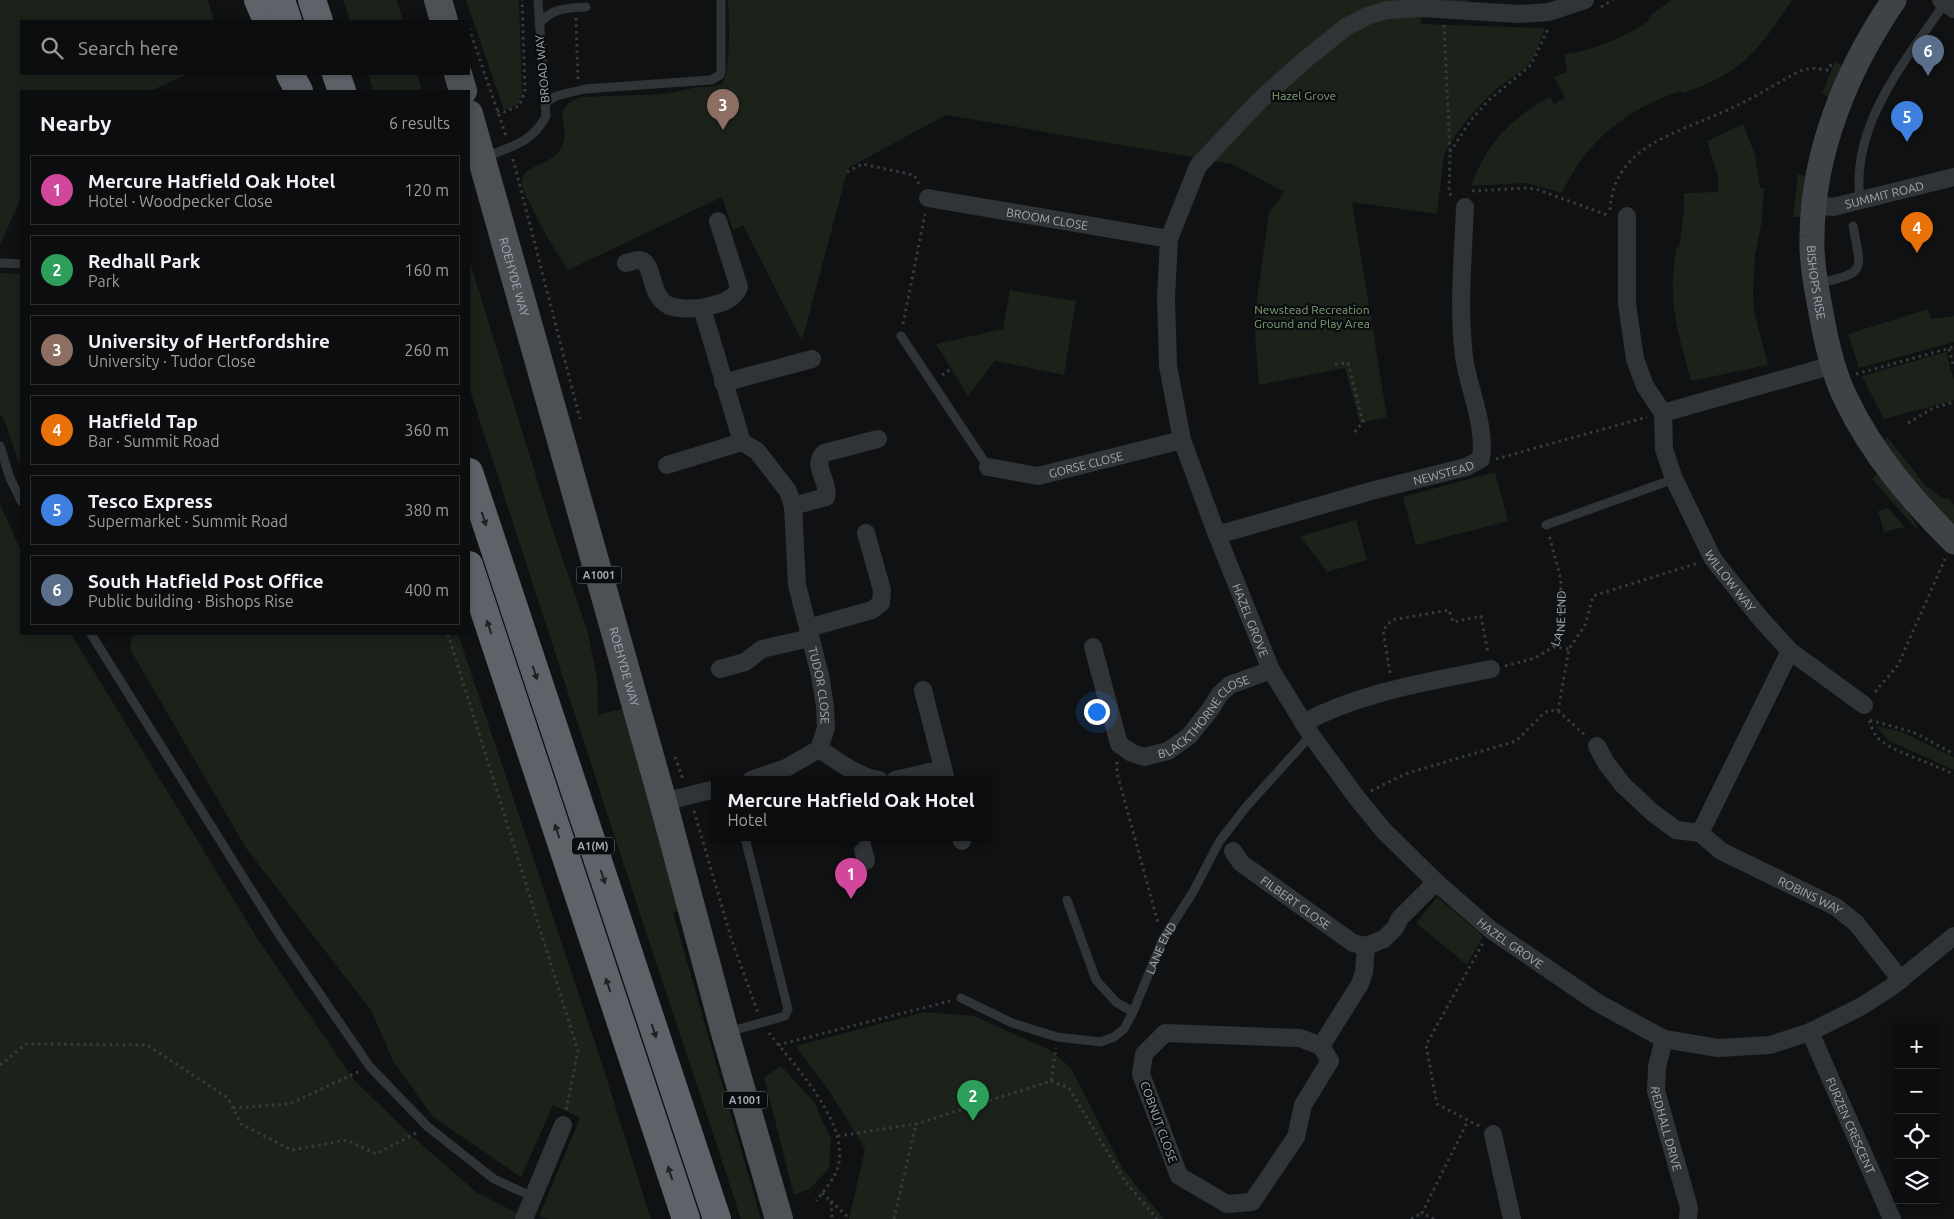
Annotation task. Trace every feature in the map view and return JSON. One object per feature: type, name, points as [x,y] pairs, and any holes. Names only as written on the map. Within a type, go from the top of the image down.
[{"type":"highway","points":[[258,0],[267,20]]},
{"type":"highway","points":[[281,0],[288,20]]},
{"type":"highway","points":[[312,0],[319,20]]},
{"type":"highway","points":[[291,75],[298,90]]},
{"type":"highway","points":[[305,75],[311,90]]},
{"type":"highway","points":[[336,75],[342,90]]},
{"type":"highway","name":"A1(M)","points":[[470,475],[717,1219]]},
{"type":"highway","name":"A1(M)","points":[[470,568],[686,1219]]},
{"type":"main road","points":[[438,0],[444,20]]},
{"type":"main road","points":[[458,75],[463,90]]},
{"type":"main road","name":"ROEHYDE WAY","points":[[470,118],[676,798],[725,1033],[779,1219]]},
{"type":"street","name":"HAZEL GROVE","points":[[1585,0],[1549,12],[1520,14],[1481,6],[1387,10],[1367,16],[1346,27],[1306,59],[1259,101],[1198,166],[1169,238],[1166,297],[1168,366],[1182,440],[1217,535],[1271,670],[1307,729],[1357,798],[1384,831],[1436,882],[1491,930],[1598,1003],[1664,1039],[1718,1048],[1770,1045],[1810,1032],[1862,1006],[1901,980],[1954,936]]},
{"type":"street","name":"BISHOPS RISE","points":[[1894,0],[1880,20],[1855,64],[1840,100],[1826,143],[1815,205],[1812,236],[1816,284],[1836,372],[1846,400],[1868,440],[1949,550]]},
{"type":"street","name":"SUMMIT ROAD","points":[[1815,205],[1833,207],[1954,177]]},
{"type":"street","name":"NEWSTEAD","points":[[1217,535],[1371,491],[1466,467],[1481,459],[1483,443],[1464,358],[1461,314],[1464,197]]},
{"type":"street","name":"BROOM CLOSE","points":[[928,198],[1169,238]]},
{"type":"street","points":[[1627,216],[1627,304],[1635,358],[1645,386],[1663,413],[1836,372]]},
{"type":"street","points":[[626,263],[638,260],[645,262],[649,268],[658,299],[668,306],[702,308],[731,299],[737,294],[739,287],[718,221]]},
{"type":"street","points":[[667,465],[742,442],[702,308]]},
{"type":"street","points":[[723,383],[812,359]]},
{"type":"street","name":"WILLOW WAY","points":[[1663,413],[1664,450],[1674,478],[1713,559],[1790,651],[1864,705]]},
{"type":"street","points":[[793,506],[826,497],[828,487],[818,464],[819,458],[824,453],[878,439]]},
{"type":"street","name":"GORSE CLOSE","points":[[988,468],[1038,476],[1182,440]]},
{"type":"street","name":"TUDOR CLOSE","points":[[742,442],[757,451],[788,491],[793,506],[797,585],[820,675],[825,706],[826,728],[819,749]]},
{"type":"street","points":[[809,633],[872,610],[881,603],[882,590],[866,533]]},
{"type":"street","name":"TUDOR CLOSE","points":[[720,669],[745,662],[762,649],[809,633]]},
{"type":"street","points":[[1093,646],[1119,744]]},
{"type":"street","points":[[1597,746],[1606,763],[1623,785],[1652,812],[1676,830],[1700,833],[1790,651]]},
{"type":"street","name":"BLACKTHORNE CLOSE","points":[[1119,744],[1132,753],[1144,757],[1168,750],[1189,736],[1220,694],[1230,685],[1271,670]]},
{"type":"street","name":"LANE END","points":[[1307,729],[1324,712],[1393,689],[1491,670]]},
{"type":"street","points":[[923,690],[945,774],[929,776]]},
{"type":"street","points":[[763,776],[786,768],[819,749],[854,776]]},
{"type":"street","points":[[676,798],[711,790]]},
{"type":"street","name":"ROBINS WAY","points":[[1700,833],[1722,851],[1836,908],[1856,923],[1901,980]]},
{"type":"street","points":[[861,841],[866,861]]},
{"type":"street","name":"FILBERT CLOSE","points":[[1233,851],[1241,863],[1344,937],[1353,943],[1366,946]]},
{"type":"street","points":[[1321,1046],[1360,984],[1364,972],[1366,946],[1384,938],[1395,928],[1400,918],[1436,882]]},
{"type":"street","name":"FURZEN CRESCENT","points":[[1810,1032],[1892,1219]]},
{"type":"street","name":"COBNUT CLOSE","points":[[1165,1033],[1300,1038],[1321,1046],[1330,1061],[1303,1105],[1296,1137],[1252,1202],[1227,1204],[1179,1176],[1141,1074],[1144,1054],[1165,1033]]},
{"type":"street","name":"REDHALL DRIVE","points":[[1664,1039],[1658,1067],[1656,1091],[1689,1208],[1688,1219]]},
{"type":"street","points":[[524,1219],[563,1125]]},
{"type":"street","points":[[1493,1134],[1512,1219]]},
{"type":"lane","name":"BROAD WAY","points":[[481,159],[528,140],[540,129],[546,116],[538,0]]},
{"type":"lane","points":[[545,103],[556,96],[578,90],[711,80],[716,78],[721,70],[721,0]]},
{"type":"lane","points":[[1860,200],[1858,182],[1862,146],[1881,101],[1893,77],[1927,26],[1947,3]]},
{"type":"lane","points":[[539,24],[545,17],[557,10],[586,8]]},
{"type":"lane","points":[[1816,284],[1851,275],[1858,268],[1859,258],[1853,226]]},
{"type":"lane","points":[[0,263],[20,264]]},
{"type":"lane","points":[[901,336],[988,468]]},
{"type":"lane","points":[[0,446],[10,478],[20,499]]},
{"type":"lane","points":[[1546,525],[1674,478]]},
{"type":"lane","points":[[93,635],[280,936],[370,1067],[428,1127],[494,1179],[533,1197]]},
{"type":"lane","name":"LANE END","points":[[961,998],[1012,1022],[1057,1037],[1101,1042],[1114,1037],[1124,1029],[1163,939],[1194,892],[1219,842],[1307,729]]},
{"type":"lane","points":[[725,1033],[785,1016],[788,1009],[746,841]]},
{"type":"lane","points":[[1067,900],[1096,980],[1116,1002],[1133,1012]]},
{"type":"path","points":[[497,111],[511,111],[519,106],[525,92],[522,0]]},
{"type":"path","points":[[576,8],[578,90]]},
{"type":"path","points":[[1444,9],[1450,152],[1449,193],[1464,197],[1525,188],[1536,189],[1610,217],[1612,193],[1618,179],[1632,158],[1643,149],[1656,141],[1728,110],[1800,70],[1812,68],[1828,70],[1836,55]]},
{"type":"path","points":[[1450,152],[1471,120],[1489,100],[1531,65],[1550,26]]},
{"type":"path","points":[[470,31],[510,147],[581,424]]},
{"type":"path","points":[[847,172],[862,164],[914,175],[928,198],[901,336]]},
{"type":"path","points":[[1836,372],[1954,348]]},
{"type":"path","points":[[1949,349],[1954,368]]},
{"type":"path","points":[[1335,364],[1348,363],[1361,413],[1363,422],[1353,434]]},
{"type":"path","points":[[1908,423],[1932,408],[1954,402]]},
{"type":"path","points":[[1481,459],[1496,459],[1663,413]]},
{"type":"path","name":"LANE END","points":[[1491,670],[1535,658],[1553,646],[1560,629],[1561,580],[1546,525]]},
{"type":"path","points":[[1864,705],[1898,665],[1949,550]]},
{"type":"path","points":[[1558,711],[1569,648],[1585,625],[1593,596],[1713,559]]},
{"type":"path","points":[[1393,689],[1383,630],[1392,620],[1450,610],[1453,622],[1481,616],[1491,670]]},
{"type":"path","points":[[448,635],[578,1051],[563,1125]]},
{"type":"path","points":[[1553,646],[1569,648]]},
{"type":"path","points":[[1357,798],[1404,774],[1516,741],[1549,710],[1558,711],[1597,746]]},
{"type":"path","points":[[1954,754],[1912,732],[1869,720],[1875,735],[1890,747],[1954,775]]},
{"type":"path","points":[[1119,744],[1117,773],[1163,939]]},
{"type":"path","points":[[672,748],[676,798],[762,1024],[821,1099],[838,1136],[839,1161],[834,1176],[816,1201]]},
{"type":"path","points":[[1491,930],[1426,1045],[1437,1104],[1493,1134]]},
{"type":"path","points":[[778,1045],[961,998]]},
{"type":"path","points":[[1051,1081],[1057,1037]]},
{"type":"path","points":[[0,1065],[26,1044],[147,1045],[228,1098],[241,1124],[292,1150],[348,1140],[376,1154],[428,1127]]},
{"type":"path","points":[[233,1108],[289,1104],[370,1067]]},
{"type":"path","points":[[838,1136],[916,1124],[1051,1081],[1069,1088],[1125,1181],[1156,1219]]},
{"type":"path","points":[[1411,1219],[1422,1213],[1468,1121]]},
{"type":"path","points":[[894,1219],[916,1124]]},
{"type":"path","points":[[822,1193],[850,1219]]},
{"type":"path","points":[[830,1201],[832,1219]]},
{"type":"path","points":[[1422,1213],[1434,1219]]},
{"type":"green space","points":[[0,0],[208,0],[214,20],[20,20],[20,75],[186,75],[152,90],[20,90],[20,200],[0,245]]},
{"type":"green space","points":[[343,0],[397,0],[403,20],[350,20]]},
{"type":"green space","points":[[466,0],[519,0],[522,92],[519,102],[511,108],[504,110]]},
{"type":"green space","name":"Hazel Grove","points":[[728,0],[1470,0],[1466,3],[1421,8],[1421,24],[1545,28],[1528,66],[1496,89],[1476,109],[1459,130],[1444,154],[1437,214],[1352,202],[1387,417],[1360,423],[1345,368],[1259,385],[1254,321],[1269,213],[1284,192],[1232,164],[946,115],[848,168],[802,341],[743,225],[733,230],[722,197],[568,270],[552,245],[524,192],[522,183],[525,174],[528,170],[553,157],[561,149],[564,136],[563,111],[572,101],[582,97],[665,94],[722,84],[728,56]]},
{"type":"green space","points":[[1671,0],[1792,0],[1759,46],[1734,68],[1703,86],[1661,98],[1626,117],[1610,129],[1583,157],[1562,193],[1526,183],[1471,186],[1492,145],[1512,123],[1550,97],[1554,104],[1565,98],[1554,77],[1567,72],[1564,54],[1587,50],[1619,38],[1650,20],[1648,18]]},
{"type":"green space","points":[[1835,62],[1843,66],[1829,98],[1822,93]]},
{"type":"green space","points":[[368,75],[417,75],[422,90],[373,90]]},
{"type":"green space","points":[[1743,124],[1755,155],[1760,188],[1764,188],[1762,221],[1755,255],[1753,292],[1754,312],[1768,365],[1691,381],[1678,331],[1673,299],[1674,266],[1684,212],[1684,193],[1718,192],[1718,177],[1707,141]]},
{"type":"green space","points":[[1798,174],[1806,176],[1801,217],[1793,217]]},
{"type":"green space","points":[[470,262],[553,531],[587,629],[597,678],[598,715],[625,708],[681,910],[673,913],[761,1219],[741,1219],[470,390]]},
{"type":"green space","points":[[0,273],[20,274],[20,465],[4,419],[0,415]]},
{"type":"green space","points":[[1010,290],[1076,301],[1064,375],[995,361],[968,396],[936,344],[1003,329]]},
{"type":"green space","points":[[1928,309],[1931,319],[1954,316],[1954,342],[1859,368],[1848,334]]},
{"type":"green space","points":[[1946,352],[1954,380],[1954,400],[1884,419],[1862,376]]},
{"type":"green space","points":[[1887,437],[1925,485],[1941,497],[1950,499],[1954,505],[1954,529],[1883,443]]},
{"type":"green space","points":[[1495,472],[1508,521],[1416,545],[1403,497]]},
{"type":"green space","points":[[1879,474],[1903,504],[1918,528],[1917,530],[1873,480],[1872,478]]},
{"type":"green space","points":[[0,504],[20,549],[20,635],[72,635],[259,941],[354,1080],[412,1136],[476,1192],[517,1213],[515,1219],[0,1219]]},
{"type":"green space","points":[[1888,508],[1905,527],[1884,532],[1878,511]]},
{"type":"green space","points":[[1356,520],[1367,560],[1327,572],[1300,536]]},
{"type":"green space","points":[[132,635],[458,635],[596,1045],[651,1219],[549,1219],[539,1216],[580,1118],[553,1105],[521,1177],[433,1117],[393,1061],[372,1012],[246,848],[130,649]]},
{"type":"green space","points":[[1876,726],[1902,732],[1954,757],[1954,770],[1889,741]]},
{"type":"green space","points":[[1437,897],[1483,936],[1467,965],[1416,923]]},
{"type":"green space","points":[[924,1012],[974,1016],[1050,1050],[1071,1068],[1122,1168],[1164,1219],[849,1219],[865,1149],[831,1094],[796,1046]]},
{"type":"green space","points":[[781,1066],[814,1102],[831,1139],[829,1168],[811,1188],[794,1195],[764,1077]]},
{"type":"place","name":"South Hatfield Post Office","points":[[1928,76]]},
{"type":"place","name":"University of Hertfordshire","points":[[723,130]]},
{"type":"place","name":"Tesco Express","points":[[1907,142]]},
{"type":"place","name":"Hatfield Tap","points":[[1917,253]]},
{"type":"place","name":"Mercure Hatfield Oak Hotel","points":[[851,899]]},
{"type":"place","name":"Redhall Park","points":[[973,1121]]},
{"type":"park label","name":"Newstead Recreation Ground and Play Area","points":[[1312,316]]}]
